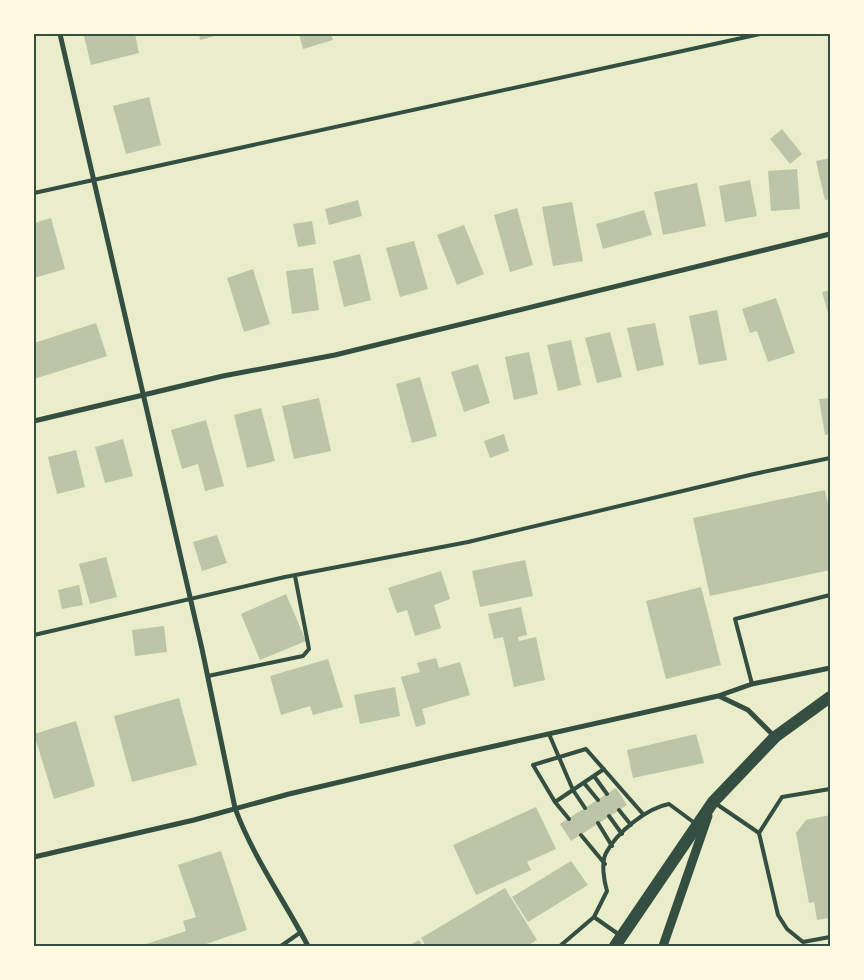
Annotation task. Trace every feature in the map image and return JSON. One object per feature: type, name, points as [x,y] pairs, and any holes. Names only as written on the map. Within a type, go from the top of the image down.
[{"type":"main road","points":[[619,942],[713,802],[775,737],[830,697]]},
{"type":"street","points":[[60,34],[208,676],[235,808],[280,900],[308,946]]},
{"type":"street","points":[[34,420],[223,376],[344,353],[830,234]]},
{"type":"street","points":[[34,857],[549,734],[718,696],[752,684],[830,668]]},
{"type":"street","points":[[718,696],[748,710],[775,737]]},
{"type":"street","points":[[663,946],[713,802]]},
{"type":"lane","points":[[34,192],[760,34]]},
{"type":"lane","points":[[34,635],[190,598],[468,542],[754,474],[830,458]]},
{"type":"lane","points":[[208,676],[303,656],[309,649],[295,576]]},
{"type":"lane","points":[[752,684],[735,619],[830,595]]},
{"type":"lane","points":[[549,734],[572,790],[585,808]]},
{"type":"lane","points":[[569,819],[555,802],[533,765],[586,749],[643,814]]},
{"type":"lane","points":[[555,802],[604,769]]},
{"type":"lane","points":[[594,776],[607,794]]},
{"type":"lane","points":[[584,783],[598,800]]},
{"type":"lane","points":[[759,833],[782,797],[830,789]]},
{"type":"lane","points":[[713,802],[759,833],[778,915],[787,929],[803,942],[830,937]]},
{"type":"lane","points":[[560,946],[594,917],[607,891],[604,881],[606,854],[622,834],[643,814],[657,806],[669,804],[698,825]]},
{"type":"lane","points":[[619,810],[631,825]]},
{"type":"lane","points":[[609,816],[622,834]]},
{"type":"lane","points":[[598,824],[612,846]]},
{"type":"lane","points":[[581,835],[605,864]]},
{"type":"lane","points":[[594,917],[619,942]]},
{"type":"lane","points":[[281,946],[301,932]]},
{"type":"building","points":[[93,34],[135,34],[139,53],[91,65],[84,36]]},
{"type":"building","points":[[199,34],[222,34],[200,40]]},
{"type":"building","points":[[299,34],[331,34],[333,40],[303,49]]},
{"type":"building","points":[[149,97],[161,145],[126,154],[113,106]]},
{"type":"building","points":[[782,129],[802,154],[790,164],[770,139]]},
{"type":"building","points":[[830,158],[830,199],[825,200],[816,161]]},
{"type":"building","points":[[797,169],[800,209],[771,211],[768,171]]},
{"type":"building","points":[[750,180],[757,216],[725,222],[719,186]]},
{"type":"building","points":[[697,183],[706,226],[663,235],[654,192]]},
{"type":"building","points":[[358,200],[362,216],[329,225],[325,209]]},
{"type":"building","points":[[572,202],[583,261],[553,266],[542,207]]},
{"type":"building","points":[[517,208],[533,265],[510,272],[494,215]]},
{"type":"building","points":[[644,210],[652,235],[603,249],[596,224]]},
{"type":"building","points":[[51,218],[65,269],[34,278],[34,223]]},
{"type":"building","points":[[312,221],[316,244],[298,247],[293,224]]},
{"type":"building","points":[[464,225],[484,274],[457,285],[437,235]]},
{"type":"building","points":[[414,241],[428,289],[400,297],[386,248]]},
{"type":"building","points":[[360,254],[371,300],[344,307],[333,261]]},
{"type":"building","points":[[313,268],[319,310],[292,314],[286,271]]},
{"type":"building","points":[[253,269],[270,324],[244,332],[227,278]]},
{"type":"building","points":[[830,290],[830,319],[822,292]]},
{"type":"building","points":[[776,298],[795,353],[768,362],[757,331],[750,333],[742,309]]},
{"type":"building","points":[[717,310],[727,360],[699,365],[689,316]]},
{"type":"building","points":[[96,323],[107,356],[34,379],[34,343]]},
{"type":"building","points":[[655,323],[664,365],[637,371],[627,328]]},
{"type":"building","points":[[610,332],[622,377],[597,383],[585,338]]},
{"type":"building","points":[[571,340],[581,385],[558,391],[547,345]]},
{"type":"building","points":[[529,352],[538,394],[514,400],[505,357]]},
{"type":"building","points":[[478,364],[490,403],[464,412],[451,372]]},
{"type":"building","points":[[420,377],[437,436],[412,443],[396,384]]},
{"type":"building","points":[[319,398],[331,451],[294,459],[282,406]]},
{"type":"building","points":[[830,398],[830,434],[825,435],[819,399]]},
{"type":"building","points":[[261,408],[275,461],[247,468],[234,415]]},
{"type":"building","points":[[206,420],[224,486],[205,491],[198,464],[182,469],[171,430]]},
{"type":"building","points":[[504,434],[509,451],[490,458],[484,441]]},
{"type":"building","points":[[123,439],[133,476],[105,483],[95,447]]},
{"type":"building","points":[[76,450],[85,487],[57,494],[48,457]]},
{"type":"building","points":[[825,490],[830,514],[830,570],[710,596],[693,518]]},
{"type":"building","points":[[217,535],[227,563],[202,571],[193,542]]},
{"type":"building","points":[[106,557],[117,597],[90,604],[79,564]]},
{"type":"building","points":[[525,560],[533,596],[480,607],[472,571]]},
{"type":"building","points":[[441,571],[450,599],[434,605],[441,628],[415,636],[407,610],[397,613],[388,588]]},
{"type":"building","points":[[79,585],[83,605],[62,609],[58,590]]},
{"type":"building","points":[[701,587],[721,665],[666,679],[646,601]]},
{"type":"building","points":[[286,594],[306,641],[260,660],[241,614]]},
{"type":"building","points":[[521,607],[527,635],[518,637],[519,641],[536,637],[545,680],[514,687],[503,637],[494,639],[488,614]]},
{"type":"building","points":[[164,626],[167,652],[135,656],[132,630]]},
{"type":"building","points":[[436,658],[439,668],[460,662],[470,695],[422,709],[426,724],[416,727],[401,677],[420,672],[417,663]]},
{"type":"building","points":[[328,659],[343,707],[313,715],[310,706],[281,715],[270,676]]},
{"type":"building","points":[[395,687],[400,716],[360,724],[354,695]]},
{"type":"building","points":[[179,698],[197,765],[132,782],[114,716]]},
{"type":"building","points":[[76,721],[95,786],[54,799],[34,734]]},
{"type":"building","points":[[696,734],[704,763],[633,778],[627,750]]},
{"type":"building","points":[[616,788],[627,805],[571,841],[560,824]]},
{"type":"building","points":[[536,807],[556,849],[527,862],[531,870],[476,895],[453,845]]},
{"type":"building","points":[[830,815],[830,918],[817,920],[814,902],[809,903],[796,833],[806,820]]},
{"type":"building","points":[[221,851],[247,930],[200,946],[140,946],[186,931],[183,921],[196,917],[178,865]]},
{"type":"building","points":[[571,861],[588,885],[528,922],[512,897]]},
{"type":"building","points":[[505,888],[537,940],[527,946],[426,946],[421,938]]},
{"type":"building","points":[[419,940],[423,946],[408,946]]}]
